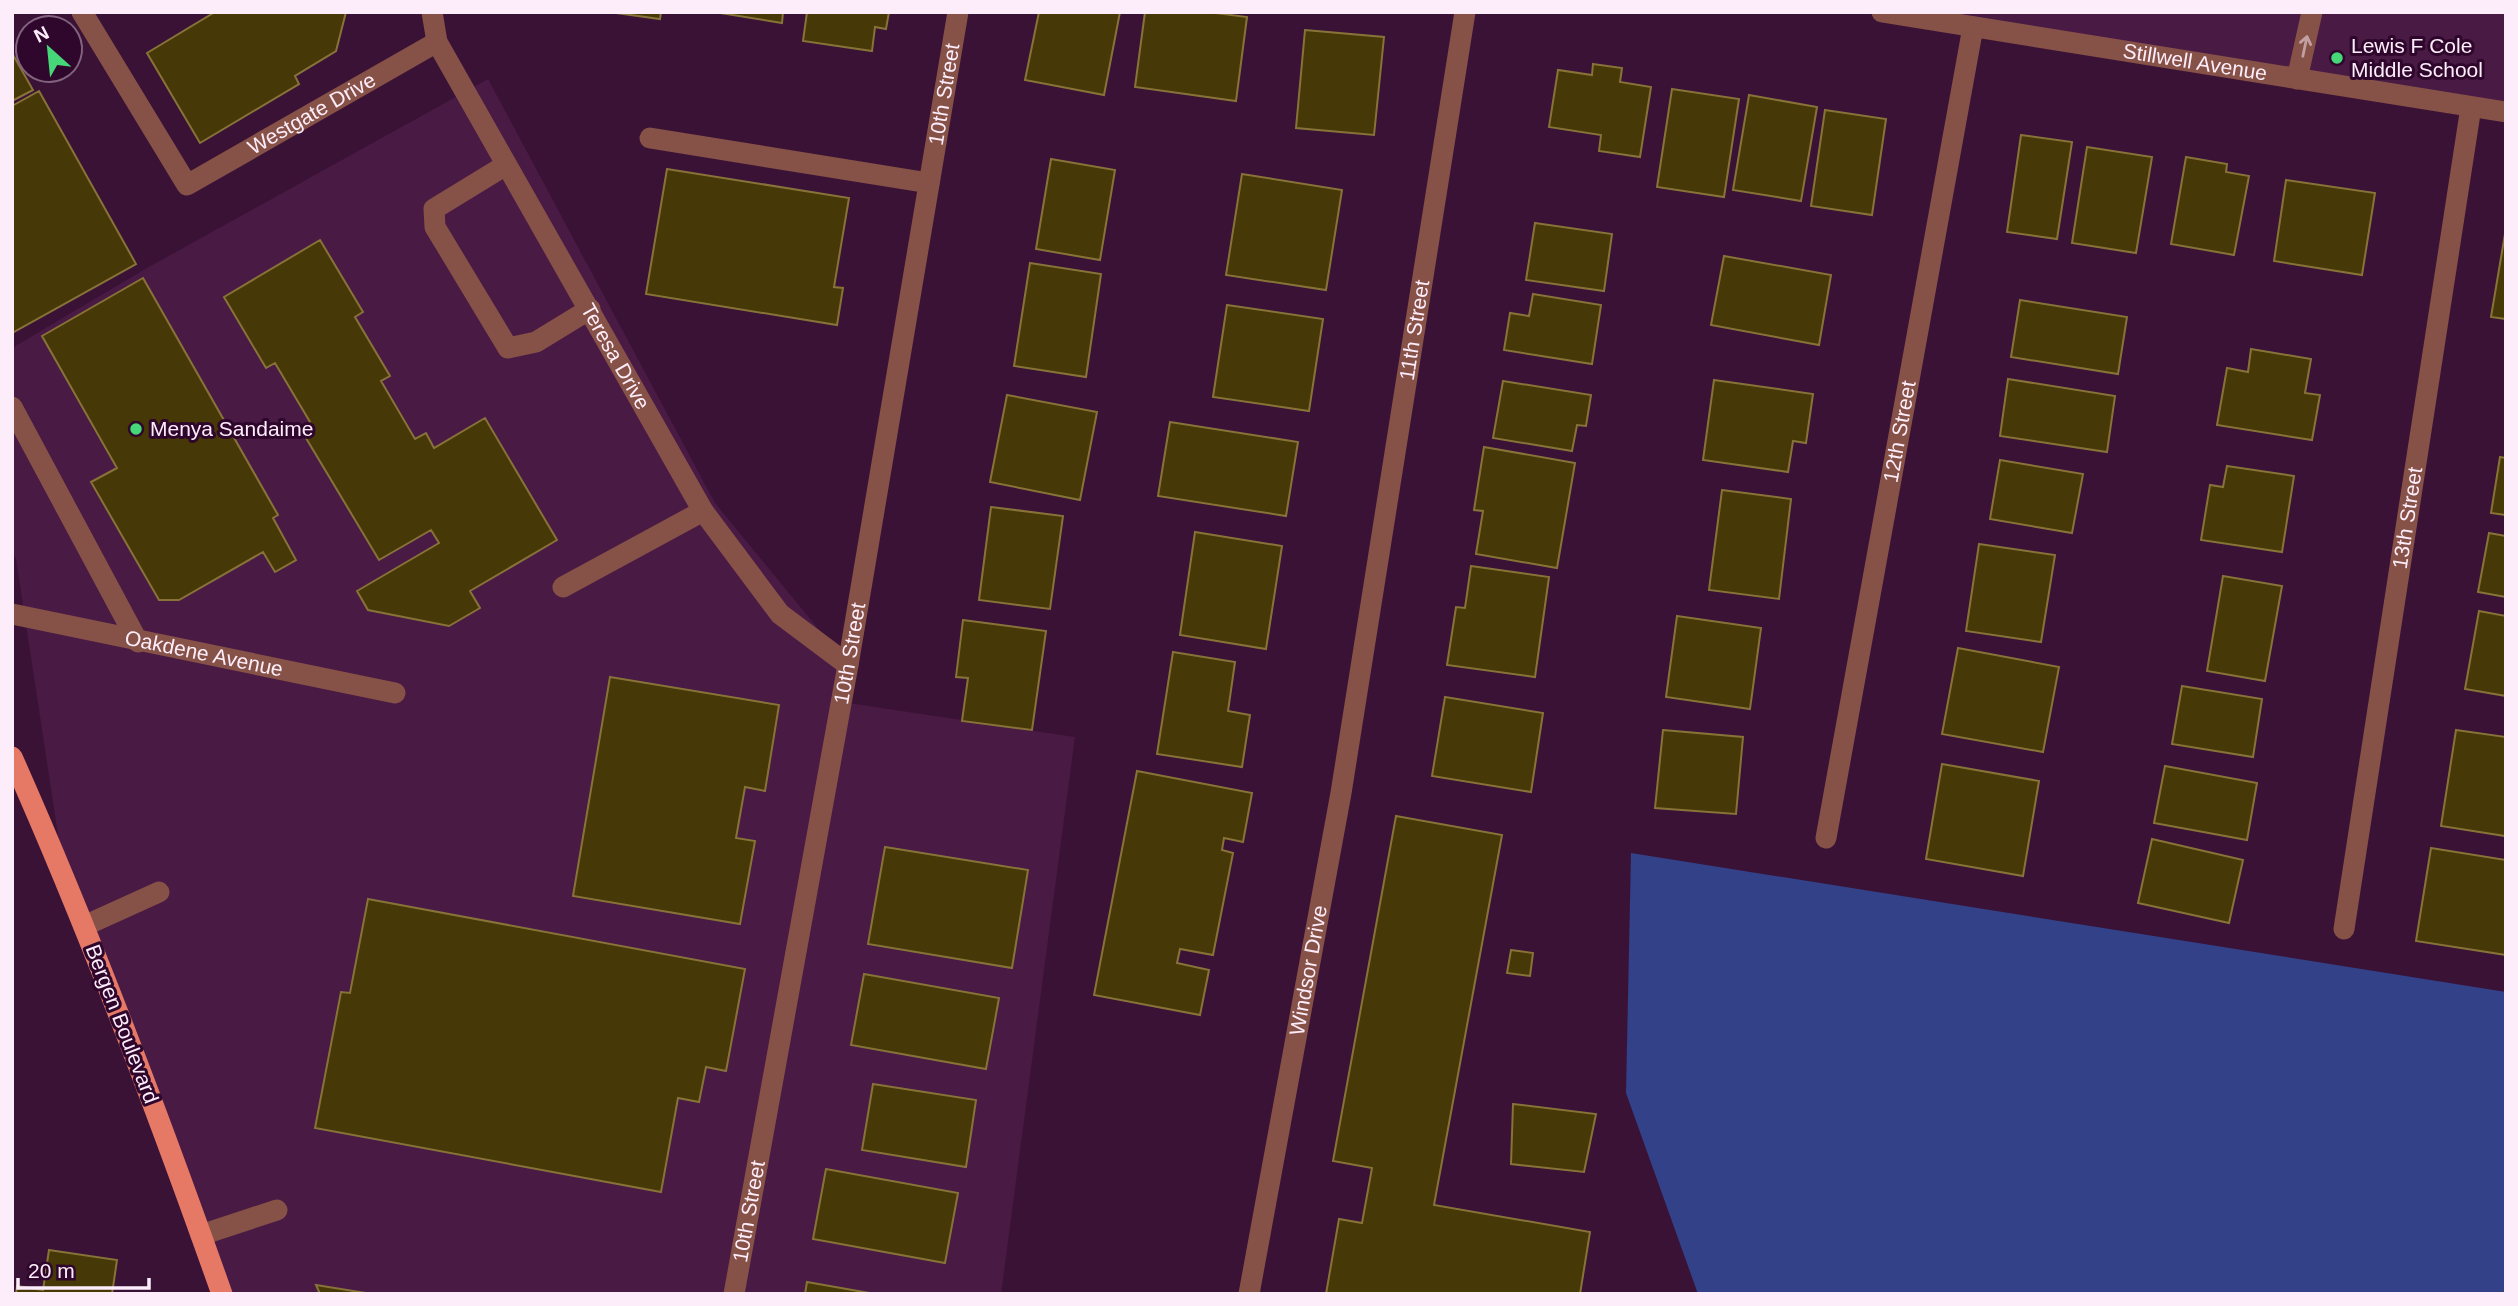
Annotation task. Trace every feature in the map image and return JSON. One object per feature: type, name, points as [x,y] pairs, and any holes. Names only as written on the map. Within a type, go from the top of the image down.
[{"type":"main road","name":"Bergen Boulevard","points":[[12,757],[64,874],[222,1294]]},
{"type":"street","name":"Westgate Drive","points":[[82,12],[187,186],[437,42]]},
{"type":"street","name":"Teresa Drive","points":[[432,12],[437,42],[703,511],[780,614],[848,665]]},
{"type":"street","name":"10th Street","points":[[734,1294],[848,665],[958,12]]},
{"type":"street","name":"11th Street","points":[[1364,648],[1465,12]]},
{"type":"street","name":"Stillwell Avenue","points":[[1882,12],[2506,112]]},
{"type":"street","points":[[2297,79],[2312,12]]},
{"type":"street","name":"12th Street","points":[[1826,838],[1973,27]]},
{"type":"street","name":"13th Street","points":[[2344,929],[2471,107]]},
{"type":"street","points":[[650,138],[929,183]]},
{"type":"street","points":[[506,165],[434,209],[435,227],[508,348],[536,342],[590,309]]},
{"type":"street","points":[[12,407],[138,642]]},
{"type":"street","points":[[563,587],[703,511]]},
{"type":"street","name":"Oakdene Avenue","points":[[12,614],[395,693]]},
{"type":"street","name":"Windsor Drive","points":[[1249,1294],[1341,793],[1364,648]]},
{"type":"street","points":[[84,926],[159,892]]},
{"type":"street","points":[[201,1235],[277,1210]]},
{"type":"shaded area","name":"Lewis F Cole Middle School","points":[[1882,12],[2506,12],[2506,112]]},
{"type":"shaded area","points":[[488,79],[715,503],[848,665],[842,702],[1075,737],[1001,1294],[222,1294],[64,874],[16,559],[12,551],[12,348],[147,268]]},
{"type":"shaded area","points":[[1631,853],[2506,992],[2506,1294],[1698,1294],[1626,1093]]},
{"type":"building","points":[[215,12],[346,12],[336,51],[295,76],[299,84],[200,143],[147,53]]},
{"type":"building","points":[[609,12],[661,12],[660,19]]},
{"type":"building","points":[[714,12],[783,12],[782,23]]},
{"type":"building","points":[[807,12],[889,12],[886,29],[875,27],[872,51],[803,41]]},
{"type":"building","points":[[1039,12],[1120,12],[1104,95],[1025,80]]},
{"type":"building","points":[[1145,12],[1208,12],[1247,17],[1236,101],[1135,87]]},
{"type":"building","points":[[1305,30],[1384,37],[1374,135],[1296,128]]},
{"type":"building","points":[[12,53],[14,84],[30,84],[33,90],[12,101]]},
{"type":"building","points":[[1593,64],[1622,68],[1620,82],[1651,87],[1640,157],[1599,151],[1601,135],[1549,127],[1558,70],[1592,75]]},
{"type":"building","points":[[1672,89],[1739,99],[1724,197],[1657,187]]},
{"type":"building","points":[[39,91],[136,264],[12,333],[12,106]]},
{"type":"building","points":[[1749,95],[1817,107],[1801,201],[1733,190]]},
{"type":"building","points":[[1825,110],[1886,119],[1872,215],[1811,206]]},
{"type":"building","points":[[2021,135],[2072,142],[2057,239],[2007,232]]},
{"type":"building","points":[[2087,147],[2152,157],[2136,253],[2072,243]]},
{"type":"building","points":[[2186,157],[2227,164],[2226,172],[2249,176],[2234,255],[2171,244]]},
{"type":"building","points":[[1051,159],[1115,170],[1100,260],[1036,249]]},
{"type":"building","points":[[667,169],[849,198],[834,287],[843,288],[837,325],[646,294]]},
{"type":"building","points":[[1242,174],[1342,190],[1326,290],[1226,275]]},
{"type":"building","points":[[2286,180],[2375,193],[2362,275],[2274,261]]},
{"type":"building","points":[[1535,223],[1612,234],[1604,291],[1526,280]]},
{"type":"building","points":[[2506,228],[2506,319],[2491,317]]},
{"type":"building","points":[[320,240],[363,312],[355,317],[390,376],[381,381],[415,439],[426,433],[434,448],[485,418],[557,540],[470,591],[480,608],[449,626],[368,610],[357,591],[439,543],[431,530],[379,560],[300,428],[310,422],[275,363],[266,368],[224,297]]},
{"type":"building","points":[[1724,256],[1831,275],[1819,345],[1711,325]]},
{"type":"building","points":[[1030,263],[1101,274],[1086,377],[1014,366]]},
{"type":"building","points":[[143,278],[278,515],[273,518],[296,560],[275,572],[263,552],[179,600],[159,600],[91,482],[117,468],[42,336]]},
{"type":"building","points":[[1533,294],[1601,305],[1592,364],[1504,350],[1510,313],[1529,316]]},
{"type":"building","points":[[2020,300],[2127,317],[2118,374],[2011,357]]},
{"type":"building","points":[[1227,305],[1323,319],[1309,411],[1213,397]]},
{"type":"building","points":[[2251,349],[2311,359],[2305,393],[2320,395],[2312,440],[2217,425],[2227,368],[2248,372]]},
{"type":"building","points":[[2008,379],[2115,396],[2107,452],[2000,436]]},
{"type":"building","points":[[1714,380],[1813,394],[1806,443],[1793,441],[1788,472],[1703,460]]},
{"type":"building","points":[[1503,381],[1591,395],[1586,426],[1577,425],[1572,451],[1493,438]]},
{"type":"building","points":[[1007,395],[1097,412],[1080,500],[990,482]]},
{"type":"building","points":[[1170,422],[1298,442],[1286,516],[1158,496]]},
{"type":"building","points":[[1484,447],[1575,463],[1557,568],[1476,554],[1483,511],[1474,510]]},
{"type":"building","points":[[2500,457],[2506,458],[2506,515],[2491,513]]},
{"type":"building","points":[[2000,460],[2083,474],[2072,533],[1990,519]]},
{"type":"building","points":[[2227,466],[2294,476],[2282,552],[2201,540],[2210,485],[2223,487]]},
{"type":"building","points":[[1722,490],[1791,499],[1779,599],[1709,590]]},
{"type":"building","points":[[991,507],[1063,516],[1050,609],[979,600]]},
{"type":"building","points":[[1195,532],[1282,546],[1266,649],[1180,635]]},
{"type":"building","points":[[2489,533],[2506,536],[2506,597],[2478,592]]},
{"type":"building","points":[[1979,544],[2055,555],[2041,642],[1966,631]]},
{"type":"building","points":[[1471,566],[1549,577],[1535,677],[1447,665],[1456,607],[1465,608]]},
{"type":"building","points":[[2223,576],[2282,586],[2265,681],[2207,671]]},
{"type":"building","points":[[2479,611],[2506,616],[2506,696],[2465,689]]},
{"type":"building","points":[[1677,616],[1761,628],[1750,709],[1666,697]]},
{"type":"building","points":[[963,620],[1046,631],[1032,730],[962,721],[968,678],[956,677]]},
{"type":"building","points":[[1958,648],[2059,667],[2043,752],[1942,734]]},
{"type":"building","points":[[1173,652],[1235,662],[1228,711],[1250,715],[1242,767],[1157,754]]},
{"type":"building","points":[[610,677],[779,705],[765,791],[745,787],[736,838],[755,841],[740,924],[573,896]]},
{"type":"building","points":[[2182,686],[2262,699],[2253,757],[2172,744]]},
{"type":"building","points":[[1445,697],[1543,713],[1531,792],[1432,776]]},
{"type":"building","points":[[1663,730],[1743,737],[1736,814],[1655,808]]},
{"type":"building","points":[[2456,730],[2506,737],[2505,836],[2441,826]]},
{"type":"building","points":[[1942,764],[2039,781],[2023,876],[1926,859]]},
{"type":"building","points":[[2165,766],[2257,783],[2247,840],[2154,823]]},
{"type":"building","points":[[1137,771],[1252,793],[1243,842],[1224,838],[1222,850],[1233,853],[1213,955],[1180,949],[1177,963],[1209,970],[1200,1015],[1094,995]]},
{"type":"building","points":[[1396,816],[1502,835],[1434,1205],[1590,1232],[1580,1294],[1326,1294],[1339,1219],[1362,1223],[1372,1168],[1333,1161]]},
{"type":"building","points":[[2152,839],[2243,860],[2229,923],[2138,903]]},
{"type":"building","points":[[885,847],[1028,870],[1012,968],[868,944]]},
{"type":"building","points":[[2431,848],[2506,860],[2506,955],[2416,941]]},
{"type":"building","points":[[368,899],[745,969],[726,1071],[706,1067],[699,1102],[678,1098],[661,1192],[315,1128],[341,992],[350,993]]},
{"type":"building","points":[[1511,950],[1533,953],[1530,976],[1507,973]]},
{"type":"building","points":[[864,974],[999,998],[986,1069],[851,1045]]},
{"type":"building","points":[[873,1084],[976,1100],[966,1167],[862,1150]]},
{"type":"building","points":[[1513,1104],[1596,1114],[1584,1172],[1511,1164]]},
{"type":"building","points":[[826,1169],[958,1193],[945,1263],[813,1239]]},
{"type":"building","points":[[49,1250],[117,1260],[112,1294],[16,1294],[17,1286],[43,1290]]},
{"type":"building","points":[[807,1282],[875,1294],[805,1294]]},
{"type":"building","points":[[316,1285],[372,1294],[320,1294]]},
{"type":"place","name":"Lewis F Cole Middle School","points":[[2337,58]]},
{"type":"place","name":"Menya Sandaime","points":[[136,429]]}]
